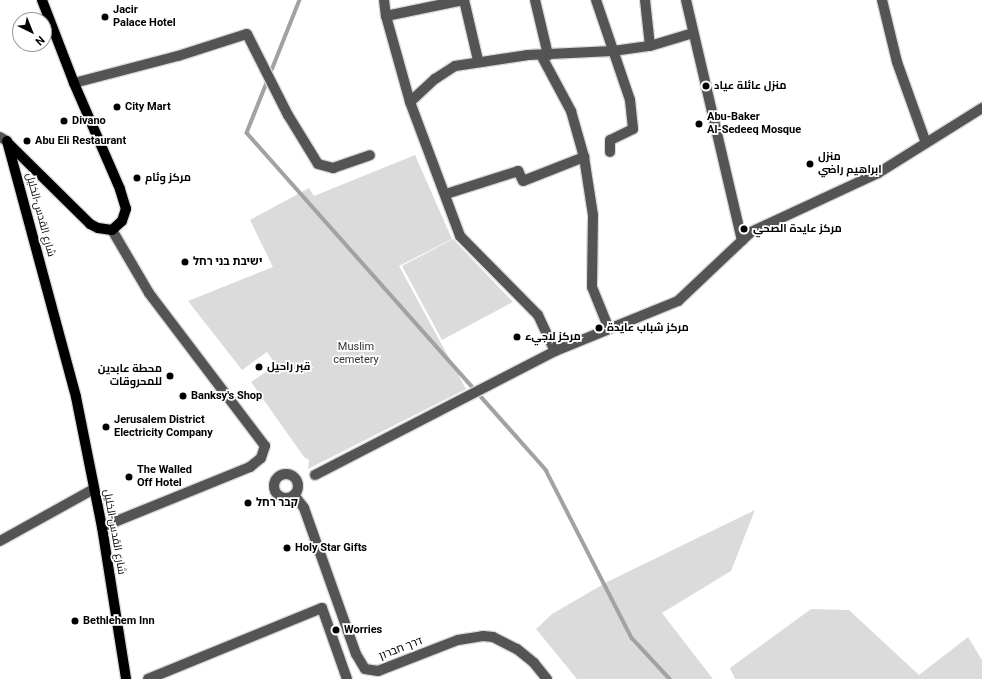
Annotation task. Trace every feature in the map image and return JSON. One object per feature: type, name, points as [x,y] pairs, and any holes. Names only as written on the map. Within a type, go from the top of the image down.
[{"type":"main road","points":[[42,0],[74,83],[114,174],[126,209],[122,221],[112,230]]},
{"type":"main road","name":"شارع القدس-الخليل","points":[[4,139],[86,221],[98,228],[112,230]]},
{"type":"main road","name":"شارع القدس-الخليل","points":[[4,139],[76,397],[102,527],[126,679]]},
{"type":"street","points":[[384,0],[386,16],[410,102],[446,194],[460,236],[538,315],[555,351]]},
{"type":"street","points":[[386,16],[464,0],[478,60]]},
{"type":"street","points":[[535,0],[544,55],[571,111],[584,157],[593,215],[592,287],[610,329]]},
{"type":"street","points":[[596,0],[630,100],[633,129],[610,140],[610,152]]},
{"type":"street","points":[[645,0],[650,46]]},
{"type":"street","points":[[686,0],[742,241]]},
{"type":"street","points":[[882,0],[897,62],[926,143]]},
{"type":"street","points":[[410,102],[435,79],[455,66],[478,60],[613,51],[650,46],[693,33]]},
{"type":"street","points":[[74,83],[178,56],[246,34],[288,115],[318,164],[333,168],[370,155]]},
{"type":"street","points":[[315,475],[555,351],[678,300],[751,232],[878,173],[982,108]]},
{"type":"street","points":[[446,194],[518,171],[524,181],[584,157]]},
{"type":"street","points":[[102,527],[250,467],[261,458],[265,446],[149,293],[112,230]]},
{"type":"street","points":[[0,541],[94,490]]},
{"type":"street","name":"דרך חברון","points":[[294,495],[304,508],[356,654],[365,669],[378,671],[458,640],[482,636],[493,637],[517,649],[534,662],[547,679]]},
{"type":"street","points":[[148,679],[322,608],[347,679]]},
{"type":"green space","name":"Muslim cemetery","points":[[415,155],[452,239],[399,266],[466,389],[308,469],[309,460],[304,457],[251,382],[276,365],[267,352],[242,370],[188,301],[273,267],[250,220],[309,188],[314,196]]},
{"type":"green space","points":[[453,239],[513,302],[442,340],[402,266]]},
{"type":"green space","points":[[755,510],[731,571],[662,613],[713,679],[577,679],[536,629],[552,614],[607,582]]},
{"type":"green space","points":[[811,609],[849,610],[919,675],[968,637],[982,660],[982,679],[735,679],[730,668]]},
{"type":"waterway","points":[[300,0],[247,133],[546,470],[632,638],[670,679]]},
{"type":"place","name":"Jacir Palace Hotel","points":[[105,17]]},
{"type":"place","name":"منزل عائلة عياد","points":[[706,86]]},
{"type":"place","name":"City Mart","points":[[117,107]]},
{"type":"place","name":"Divano","points":[[64,121]]},
{"type":"place","name":"Abu-Baker Al-Sedeeq Mosque","points":[[699,124]]},
{"type":"place","name":"Abu Eli Restaurant","points":[[27,141]]},
{"type":"place","name":"منزل ابراهيم راضي","points":[[810,164]]},
{"type":"place","name":"مركز وئام","points":[[137,178]]},
{"type":"place","name":"مركز عايدة الصحي","points":[[744,229]]},
{"type":"place","name":"ישיבת בני רחל","points":[[185,262]]},
{"type":"place","name":"مركز شباب عايدة","points":[[599,328]]},
{"type":"place","name":"مركز لاجيء","points":[[517,337]]},
{"type":"place","name":"قبر راحيل","points":[[259,367]]},
{"type":"place","name":"محطة عابدين للمحروقات","points":[[170,376]]},
{"type":"place","name":"Banksy's Shop","points":[[183,396]]},
{"type":"place","name":"Jerusalem District Electricity Company","points":[[106,427]]},
{"type":"place","name":"The Walled Off Hotel","points":[[129,477]]},
{"type":"place","name":"קבר רחל","points":[[248,503]]},
{"type":"place","name":"Holy Star Gifts","points":[[287,548]]},
{"type":"place","name":"Bethlehem Inn","points":[[75,621]]},
{"type":"place","name":"Worries","points":[[336,630]]}]
